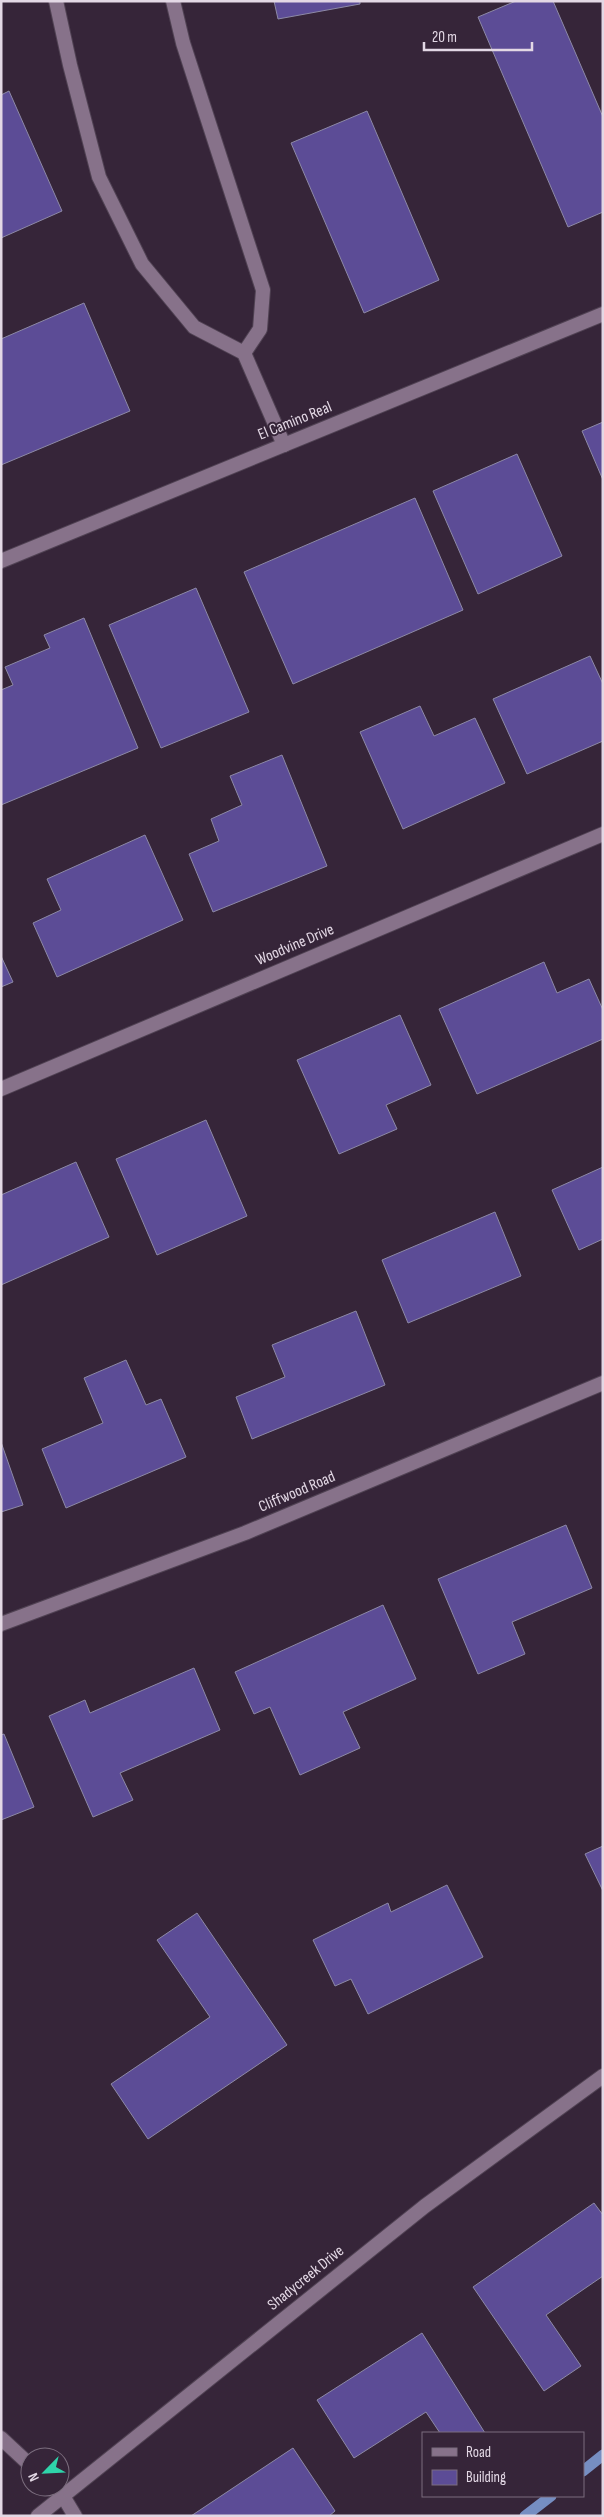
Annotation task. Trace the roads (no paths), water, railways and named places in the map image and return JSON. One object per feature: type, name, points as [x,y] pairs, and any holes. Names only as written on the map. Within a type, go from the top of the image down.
[{"type":"street","points":[[56,1],[70,66],[99,177],[142,264],[194,327],[244,353],[284,445]]},
{"type":"street","points":[[173,1],[183,43],[263,290],[260,329],[244,353]]},
{"type":"street","name":"El Camino Real","points":[[1,561],[603,314]]},
{"type":"street","name":"Woodvine Drive","points":[[1,1089],[603,834]]},
{"type":"street","name":"Cliffwood Road","points":[[1,1624],[245,1533],[603,1383]]},
{"type":"street","name":"Shadycreek Drive","points":[[70,2482],[425,2206],[603,2076]]},
{"type":"street","points":[[1,2438],[20,2456]]},
{"type":"street","name":"Shadycreek Drive","points":[[38,2516],[53,2497]]},
{"type":"street","points":[[62,2497],[75,2516]]},
{"type":"waterway","points":[[584,2470],[603,2455]]},
{"type":"waterway","points":[[525,2516],[550,2497]]}]
